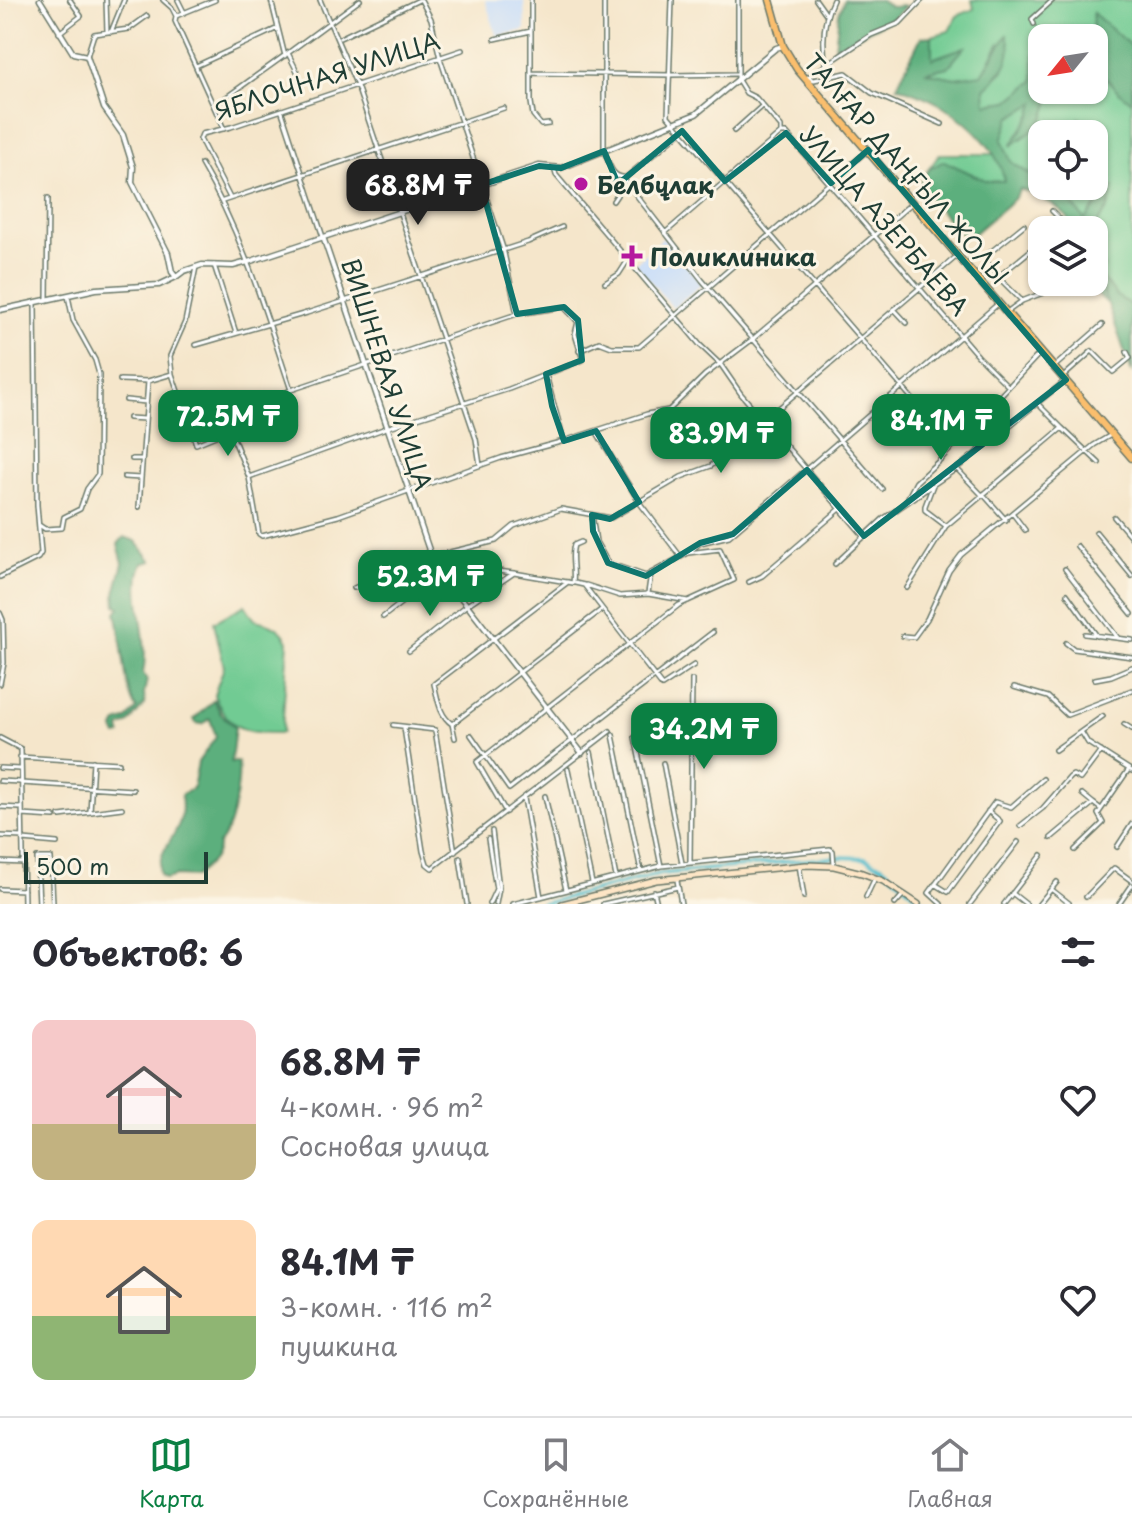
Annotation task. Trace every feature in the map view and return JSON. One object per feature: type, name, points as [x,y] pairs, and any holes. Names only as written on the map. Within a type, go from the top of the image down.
[{"type":"main road","name":"ТАЛҒАР ДАҢҒЫЛ ЖОЛЫ","points":[[770,0],[783,46],[792,62],[1132,458]]},
{"type":"main road","points":[[562,904],[677,877],[834,863],[875,878],[918,904]]},
{"type":"street","points":[[40,0],[73,53],[87,56]]},
{"type":"street","points":[[59,33],[81,16],[70,0]]},
{"type":"street","points":[[106,0],[109,32]]},
{"type":"street","points":[[109,32],[124,0]]},
{"type":"street","points":[[163,0],[176,16],[175,21],[224,129]]},
{"type":"street","points":[[178,0],[184,12]]},
{"type":"street","points":[[176,16],[215,0]]},
{"type":"street","points":[[271,0],[287,55],[298,73]]},
{"type":"street","points":[[320,0],[357,86],[476,439],[480,465]]},
{"type":"street","points":[[214,106],[360,0]]},
{"type":"street","points":[[338,39],[420,0],[431,19],[460,122],[503,248],[517,314]]},
{"type":"street","points":[[531,0],[533,115],[541,125],[549,124]]},
{"type":"street","points":[[604,0],[604,151],[615,175],[612,185],[617,195],[613,201]]},
{"type":"street","points":[[664,127],[668,116],[671,75],[672,0]]},
{"type":"street","points":[[738,0],[738,80]]},
{"type":"street","points":[[816,0],[826,14]]},
{"type":"street","points":[[826,65],[822,42],[826,14],[833,0]]},
{"type":"street","points":[[806,77],[871,35],[900,23],[922,0]]},
{"type":"street","points":[[1034,24],[1032,19],[1053,0]]},
{"type":"street","points":[[147,16],[129,29],[94,34],[87,56],[104,108],[124,138],[133,167],[133,186],[168,253],[176,277]]},
{"type":"street","points":[[196,66],[278,28]]},
{"type":"street","points":[[495,39],[531,31]]},
{"type":"street","points":[[0,310],[96,289],[159,285],[196,267],[233,266],[248,262],[539,166],[572,166],[696,114],[776,48],[783,46]]},
{"type":"street","name":"ЯБЛОЧНАЯ УЛИЦА","points":[[230,198],[200,139],[202,134],[462,50]]},
{"type":"street","points":[[531,73],[736,74]]},
{"type":"street","points":[[806,77],[814,80],[846,73],[872,93],[942,124]]},
{"type":"street","name":"УЛИЦА АЗЕРБАЕВА","points":[[738,80],[746,93],[763,105],[781,127],[781,133],[786,133],[831,183],[978,356],[1008,386]]},
{"type":"street","points":[[734,131],[763,105]]},
{"type":"street","points":[[223,201],[504,108]]},
{"type":"street","name":"ВИШНЕВАЯ УЛИЦА","points":[[282,110],[434,566]]},
{"type":"street","points":[[668,116],[953,446]]},
{"type":"street","points":[[623,178],[682,131]]},
{"type":"street","points":[[665,233],[781,133]]},
{"type":"street","points":[[579,351],[599,342],[612,347],[639,347],[868,150]]},
{"type":"street","points":[[201,164],[223,201],[248,262],[291,390]]},
{"type":"street","points":[[554,168],[570,194],[700,345],[721,365],[839,510],[864,536]]},
{"type":"street","points":[[615,175],[623,178],[709,287],[882,489]]},
{"type":"street","points":[[47,300],[48,198]]},
{"type":"street","points":[[249,477],[386,428],[509,389],[583,360],[575,334],[578,322],[564,307],[517,314],[291,390],[225,418],[249,477],[259,534],[262,536],[338,516],[480,465],[636,417],[669,410],[705,375],[754,338],[913,203]]},
{"type":"street","points":[[1052,211],[1057,216]]},
{"type":"street","points":[[1022,301],[983,258],[1024,225]]},
{"type":"street","points":[[196,345],[344,301],[553,233],[562,227]]},
{"type":"street","points":[[998,277],[1028,252]]},
{"type":"street","points":[[354,588],[429,557],[496,541],[514,526],[561,509],[611,518],[681,477],[711,466],[958,255]]},
{"type":"street","points":[[605,283],[619,274],[628,260]]},
{"type":"street","points":[[214,265],[236,333]]},
{"type":"street","points":[[196,267],[185,322],[170,356],[172,374],[196,444],[230,430]]},
{"type":"street","points":[[38,524],[45,529],[62,528],[64,517],[80,509],[87,489],[98,474],[98,368],[77,331],[68,296]]},
{"type":"street","points":[[1007,312],[1035,296]]},
{"type":"street","points":[[0,577],[38,558],[41,553],[35,303]]},
{"type":"street","points":[[592,515],[596,542],[608,563],[646,576],[706,540],[733,534],[999,303]]},
{"type":"street","points":[[894,309],[907,323]]},
{"type":"street","points":[[1054,367],[1102,325]]},
{"type":"street","points":[[835,564],[864,536],[957,469],[1038,404],[1092,351],[1113,372],[1130,358],[1127,352]]},
{"type":"street","points":[[904,505],[916,482],[1041,352]]},
{"type":"street","points":[[120,380],[148,381],[172,374]]},
{"type":"street","points":[[546,374],[552,406],[557,413],[564,441]]},
{"type":"street","points":[[139,507],[148,381]]},
{"type":"street","points":[[126,400],[147,402]]},
{"type":"street","points":[[1038,404],[1099,463]]},
{"type":"street","points":[[129,418],[145,419]]},
{"type":"street","points":[[907,588],[946,526],[1062,428]]},
{"type":"street","points":[[596,431],[639,502],[681,557]]},
{"type":"street","points":[[903,636],[914,637],[921,628],[938,590],[961,555],[1088,450],[1113,435]]},
{"type":"street","points":[[134,442],[144,443]]},
{"type":"street","points":[[132,459],[142,459]]},
{"type":"street","points":[[957,469],[1006,520]]},
{"type":"street","points":[[124,477],[141,478]]},
{"type":"street","points":[[933,484],[925,510],[946,526]]},
{"type":"street","points":[[749,582],[762,576],[839,510]]},
{"type":"street","points":[[1013,514],[1025,530]]},
{"type":"street","points":[[1114,517],[1132,538]]},
{"type":"street","points":[[1096,532],[1132,576]]},
{"type":"street","points":[[455,738],[452,724],[442,713],[434,684],[571,583],[574,563],[571,554],[574,545],[581,542]]},
{"type":"street","points":[[1077,546],[1132,614]]},
{"type":"street","points":[[506,812],[477,762],[629,643],[688,601],[734,578],[720,549],[688,553]]},
{"type":"street","points":[[434,566],[551,577],[620,596],[648,594],[688,601]]},
{"type":"street","points":[[434,566],[582,753]]},
{"type":"street","points":[[1065,569],[1118,638]]},
{"type":"street","points":[[383,617],[441,572]]},
{"type":"street","points":[[409,651],[514,573]]},
{"type":"street","points":[[648,594],[651,573]]},
{"type":"street","points":[[584,585],[665,686],[694,665]]},
{"type":"street","points":[[1067,594],[1097,636]]},
{"type":"street","points":[[452,724],[601,610]]},
{"type":"street","points":[[0,613],[4,653],[0,684]]},
{"type":"street","points":[[471,735],[509,789],[713,632]]},
{"type":"street","points":[[1085,634],[1132,640]]},
{"type":"street","points":[[1066,643],[1074,649],[1132,657]]},
{"type":"street","points":[[1095,679],[1132,667]]},
{"type":"street","points":[[690,862],[692,680]]},
{"type":"street","points":[[1014,687],[1044,695],[1067,715],[1132,690]]},
{"type":"street","points":[[1055,750],[1103,716]]},
{"type":"street","points":[[1124,724],[1132,729]]},
{"type":"street","points":[[393,725],[435,730],[455,852]]},
{"type":"street","points":[[404,728],[427,864],[432,868],[612,733],[641,871]]},
{"type":"street","points":[[1075,850],[1103,823],[1098,817],[1101,809],[1130,770],[1088,743],[1082,733]]},
{"type":"street","points":[[635,737],[661,866]]},
{"type":"street","points":[[0,738],[21,749],[24,904]]},
{"type":"street","points":[[1020,826],[1043,808],[1070,777],[1073,775],[1080,779],[1101,751]]},
{"type":"street","points":[[591,752],[616,877]]},
{"type":"street","points":[[20,757],[119,763]]},
{"type":"street","points":[[90,812],[93,761]]},
{"type":"street","points":[[663,763],[682,863]]},
{"type":"street","points":[[0,768],[21,769]]},
{"type":"street","points":[[568,769],[592,883]]},
{"type":"street","points":[[941,904],[929,893],[995,802],[1011,807],[1043,779]]},
{"type":"street","points":[[0,781],[133,790]]},
{"type":"street","points":[[1082,794],[1101,809]]},
{"type":"street","points":[[545,796],[566,890]]},
{"type":"street","points":[[524,798],[541,897]]},
{"type":"street","points":[[1051,838],[1093,803]]},
{"type":"street","points":[[0,807],[22,808]]},
{"type":"street","points":[[60,816],[122,808]]},
{"type":"street","points":[[935,884],[948,892],[1000,821],[988,811]]},
{"type":"street","points":[[22,815],[54,817]]},
{"type":"street","points":[[1117,847],[1132,824]]},
{"type":"street","points":[[492,831],[499,888],[496,904]]},
{"type":"street","points":[[0,836],[57,843]]},
{"type":"street","points":[[488,839],[496,889],[489,904]]},
{"type":"street","points":[[970,904],[1018,842]]},
{"type":"street","points":[[513,904],[682,863],[830,849],[834,863]]},
{"type":"street","points":[[1004,904],[1042,855]]},
{"type":"street","points":[[39,904],[37,858],[51,858],[53,904]]},
{"type":"street","points":[[460,858],[467,904]]},
{"type":"street","points":[[0,862],[24,863]]},
{"type":"street","points":[[799,865],[804,897]]},
{"type":"street","points":[[1086,897],[1114,868],[1132,883],[1119,904]]},
{"type":"street","points":[[677,877],[681,904]]},
{"type":"street","points":[[866,897],[875,878]]},
{"type":"street","points":[[1039,904],[1057,882]]},
{"type":"street","points":[[607,904],[678,887]]},
{"type":"street","points":[[0,889],[25,890]]},
{"type":"street","points":[[1051,889],[1069,903]]},
{"type":"street","points":[[654,891],[657,904]]},
{"type":"street","points":[[1012,893],[1026,904]]},
{"type":"street","points":[[896,902],[904,895]]},
{"type":"street","points":[[629,898],[630,904]]},
{"type":"street","points":[[896,902],[903,904]]},
{"type":"highlighted area","points":[[682,131],[725,181],[786,133],[831,183],[868,150],[1066,380],[864,536],[807,470],[733,534],[700,543],[646,576],[608,563],[593,531],[592,515],[610,519],[639,502],[596,431],[564,441],[552,406],[546,374],[582,360],[578,320],[564,307],[517,314],[481,185],[539,166],[561,168],[604,151],[618,184]]},
{"type":"shaded area","points":[[485,0],[524,0],[525,30],[497,36]]},
{"type":"shaded area","points":[[663,238],[702,284],[673,308],[635,263]]},
{"type":"green space","points":[[844,0],[880,0],[891,7],[906,6],[894,18],[835,47],[839,13]]},
{"type":"green space","points":[[972,0],[1132,0],[1132,47],[1093,13],[1092,24],[1028,24],[1028,86],[1009,101],[986,105],[984,89],[1004,71],[999,44],[982,75],[955,78],[922,72],[948,67],[963,48],[931,59],[932,36],[949,31],[957,16],[974,9]]},
{"type":"green space","points":[[1093,13],[1106,24],[1092,24]]},
{"type":"green space","points":[[1108,26],[1132,47],[1132,102],[1108,81]]},
{"type":"green space","points":[[1007,35],[1008,58],[985,89],[986,104],[1009,101],[1028,86],[1028,104],[1033,104],[1010,118],[1002,140],[1011,162],[1028,173],[1028,193],[1020,189],[1014,199],[973,234],[958,232],[919,185],[928,170],[944,161],[987,181],[1004,181],[996,158],[981,138],[953,113],[926,97],[897,86],[921,37],[932,36],[932,59],[965,47],[948,67],[925,72],[955,78],[982,74]]},
{"type":"green space","points":[[1108,81],[1132,102],[1132,306],[1108,286],[1108,216],[1102,216],[1108,208],[1105,200],[1108,200],[1108,120],[1043,120],[1048,104],[1108,104]]},
{"type":"green space","points":[[1034,104],[1032,114],[1013,144],[1028,135],[1028,173],[1011,162],[1002,140],[1010,118]]},
{"type":"green space","points":[[1035,104],[1048,104],[1042,120],[1028,120]]},
{"type":"green space","points":[[1028,120],[1028,133],[1011,146]]},
{"type":"green space","points":[[940,154],[994,154],[1002,165],[1004,181],[987,181],[944,161],[928,170]]},
{"type":"green space","points":[[1114,186],[1108,208],[1102,216],[1088,216],[1102,200],[1108,200],[1108,193]]},
{"type":"green space","points":[[1044,200],[1069,200],[1082,216],[1067,216]]},
{"type":"green space","points":[[1069,200],[1100,200],[1088,216],[1082,216]]},
{"type":"green space","points":[[1108,286],[1132,306],[1132,373],[1105,296],[1108,296]]},
{"type":"green space","points":[[124,537],[136,541],[152,561],[143,563],[138,587],[145,659],[143,673],[147,680],[145,704],[129,723],[120,728],[121,735],[117,736],[114,729],[117,723],[126,720],[137,709],[127,679],[116,612],[120,607],[116,605],[115,593],[123,563],[118,544]]},
{"type":"green space","points":[[245,605],[255,620],[274,626],[288,641],[282,733],[240,728],[226,716],[214,695],[224,667],[214,622]]},
{"type":"green space","points":[[214,700],[221,714],[235,727],[231,762],[238,762],[238,771],[231,817],[214,858],[195,877],[166,879],[160,875],[159,867],[180,821],[181,795],[193,788],[198,762],[216,737],[210,719],[202,724],[194,719]]},
{"type":"waterway","points":[[542,904],[660,874],[838,857],[865,858],[882,866],[927,904]]},
{"type":"place","name":"Белбұлақ","points":[[581,184]]},
{"type":"place","name":"Поликлиника","points":[[632,256]]}]
